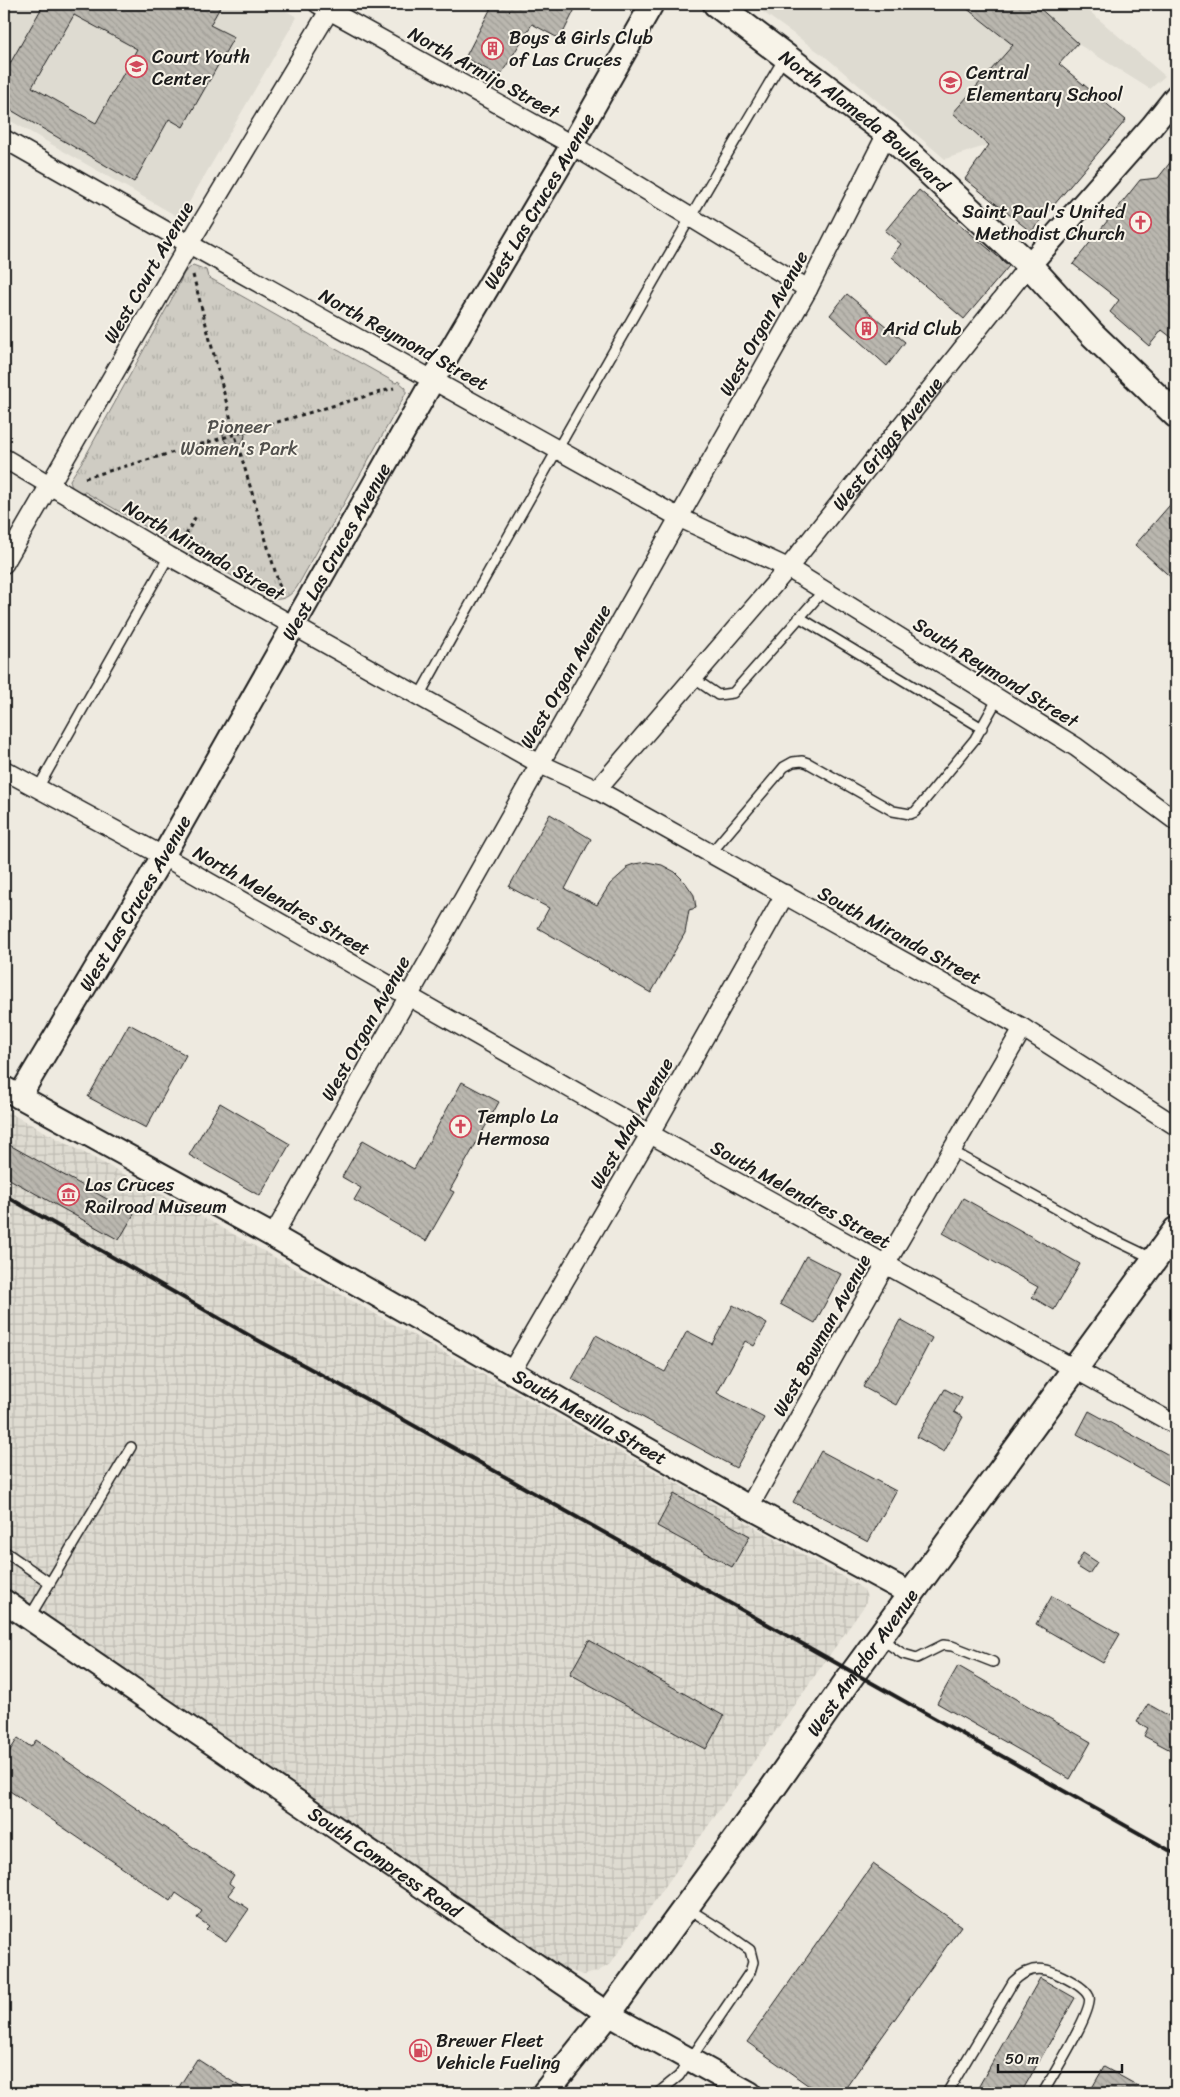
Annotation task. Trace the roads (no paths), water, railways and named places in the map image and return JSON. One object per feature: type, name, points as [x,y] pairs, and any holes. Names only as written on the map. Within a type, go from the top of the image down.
[{"type":"main road","name":"North Alameda Boulevard","points":[[716,4],[887,133],[1029,265],[1092,334],[1176,415]]},
{"type":"main road","name":"West Amador Avenue","points":[[546,2093],[608,2014],[686,1908],[1074,1368],[1176,1230]]},
{"type":"street","name":"West Las Cruces Avenue","points":[[12,1092],[163,856],[433,380],[572,145],[652,4]]},
{"type":"street","name":"North Armijo Street","points":[[327,6],[572,145],[808,289]]},
{"type":"street","name":"West Court Avenue","points":[[4,564],[327,6]]},
{"type":"street","name":"West Griggs Avenue","points":[[597,790],[788,568],[1029,265],[1152,126],[1176,96]]},
{"type":"street","name":"West Organ Avenue","points":[[273,1236],[808,289],[887,133]]},
{"type":"street","name":"North Reymond Street","points":[[4,139],[680,518],[788,568]]},
{"type":"street","name":"North Miranda Street","points":[[4,458],[169,556],[540,764],[597,790]]},
{"type":"street","name":"South Reymond Street","points":[[788,568],[1076,747],[1176,821]]},
{"type":"street","name":"North Melendres Street","points":[[4,770],[163,856],[408,996]]},
{"type":"street","name":"South Miranda Street","points":[[597,790],[1023,1028],[1176,1126]]},
{"type":"street","name":"West May Avenue","points":[[511,1372],[650,1134],[785,894]]},
{"type":"street","name":"South Melendres Street","points":[[408,996],[650,1134],[1176,1425]]},
{"type":"street","name":"West Bowman Avenue","points":[[749,1507],[885,1264],[1023,1028]]},
{"type":"street","name":"South Mesilla Street","points":[[12,1092],[273,1236],[749,1507],[912,1594]]},
{"type":"street","name":"South Compress Road","points":[[4,1601],[608,2014],[750,2093]]},
{"type":"lane","points":[[419,696],[557,449],[786,56]]},
{"type":"lane","points":[[38,788],[169,556]]},
{"type":"lane","points":[[693,678],[718,696],[733,693],[824,590]]},
{"type":"lane","points":[[799,618],[982,728]]},
{"type":"lane","points":[[711,853],[777,775],[793,762],[802,761],[808,763],[893,812],[910,814],[921,805],[975,739],[998,698]]},
{"type":"lane","points":[[952,1150],[1102,1234],[1155,1260]]},
{"type":"lane","points":[[29,1618],[130,1447]]},
{"type":"lane","points":[[4,1550],[50,1583]]},
{"type":"lane","points":[[879,1638],[903,1654],[917,1658],[944,1646],[952,1646],[993,1662]]},
{"type":"lane","points":[[658,2093],[679,2076],[750,1972],[753,1962],[750,1950],[720,1928],[686,1908]]},
{"type":"lane","points":[[947,2093],[1013,1982],[1031,1969],[1042,1968],[1054,1972],[1088,1994],[1090,2003],[1085,2018],[1043,2093]]},
{"type":"railway","points":[[4,1195],[252,1337],[388,1411],[1176,1854]]},
{"type":"place","name":"Boys & Girls Club of Las Cruces","points":[[493,48]]},
{"type":"place","name":"Court Youth Center","points":[[136,67]]},
{"type":"place","name":"Central Elementary School","points":[[950,83]]},
{"type":"place","name":"Saint Paul's United Methodist Church","points":[[1141,222]]},
{"type":"place","name":"Arid Club","points":[[867,328]]},
{"type":"place","name":"Templo La Hermosa","points":[[461,1127]]},
{"type":"place","name":"Las Cruces Railroad Museum","points":[[69,1195]]},
{"type":"place","name":"Brewer Fleet Vehicle Fueling","points":[[420,2051]]},
{"type":"park label","name":"Pioneer Women's Park","points":[[239,437]]}]
